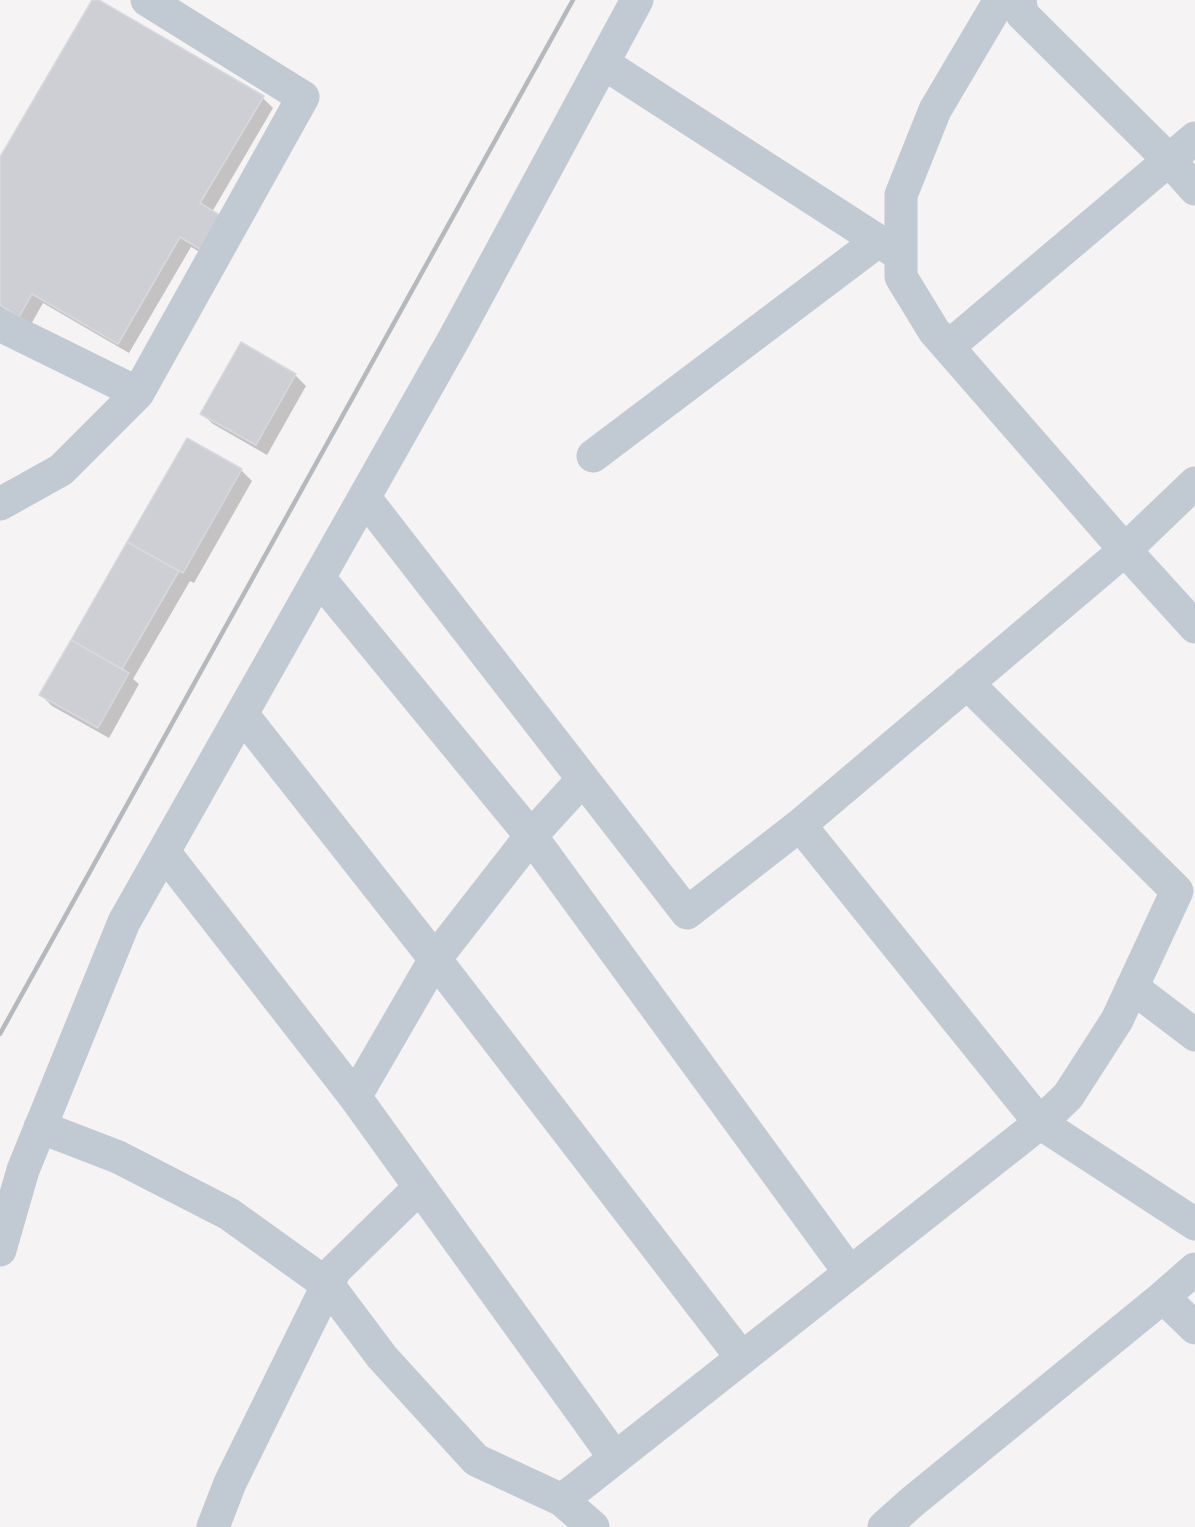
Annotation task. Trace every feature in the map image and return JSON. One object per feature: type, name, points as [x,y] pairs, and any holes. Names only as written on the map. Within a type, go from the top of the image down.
[{"type":"street","points":[[0,504],[61,470],[138,393],[303,97],[147,0]]},
{"type":"street","points":[[0,1250],[23,1170],[124,922],[455,337],[637,0]]},
{"type":"street","points":[[1000,0],[935,110],[901,195],[890,248],[901,277],[934,331],[1195,627]]},
{"type":"street","points":[[1020,0],[1022,14],[1195,189]]},
{"type":"street","points":[[603,63],[890,248]]},
{"type":"street","points":[[948,347],[1195,138]]},
{"type":"street","points":[[593,456],[890,248]]},
{"type":"street","points":[[0,325],[138,393]]},
{"type":"street","points":[[365,498],[687,913],[800,825],[1125,550],[1195,483]]},
{"type":"street","points":[[319,578],[531,836],[850,1273]]},
{"type":"street","points":[[562,1500],[1040,1123],[1068,1096],[1117,1020],[1177,891],[967,683]]},
{"type":"street","points":[[242,714],[435,959],[742,1358]]},
{"type":"street","points":[[355,1096],[435,959],[531,836],[583,779]]},
{"type":"street","points":[[800,825],[1040,1123],[1195,1224]]},
{"type":"street","points":[[164,852],[355,1096],[615,1458]]},
{"type":"street","points":[[1132,987],[1195,1035]]},
{"type":"street","points":[[40,1127],[118,1157],[230,1214],[328,1285],[381,1357],[476,1460],[562,1500],[593,1527]]},
{"type":"street","points":[[216,1526],[230,1484],[335,1270],[420,1187]]},
{"type":"street","points":[[884,1527],[1195,1269]]},
{"type":"street","points":[[1163,1297],[1195,1328]]},
{"type":"building","points":[[92,0],[99,0],[264,96],[200,203],[228,220],[208,254],[180,237],[118,344],[32,294],[19,317],[0,305],[0,157]]},
{"type":"building","points":[[241,342],[296,374],[256,445],[200,414]]},
{"type":"building","points":[[187,438],[242,469],[183,573],[127,542]]},
{"type":"building","points":[[127,542],[179,571],[122,669],[71,640]]},
{"type":"building","points":[[71,640],[129,673],[98,728],[39,695]]},
{"type":"railway","points":[[0,1034],[573,0]]}]
